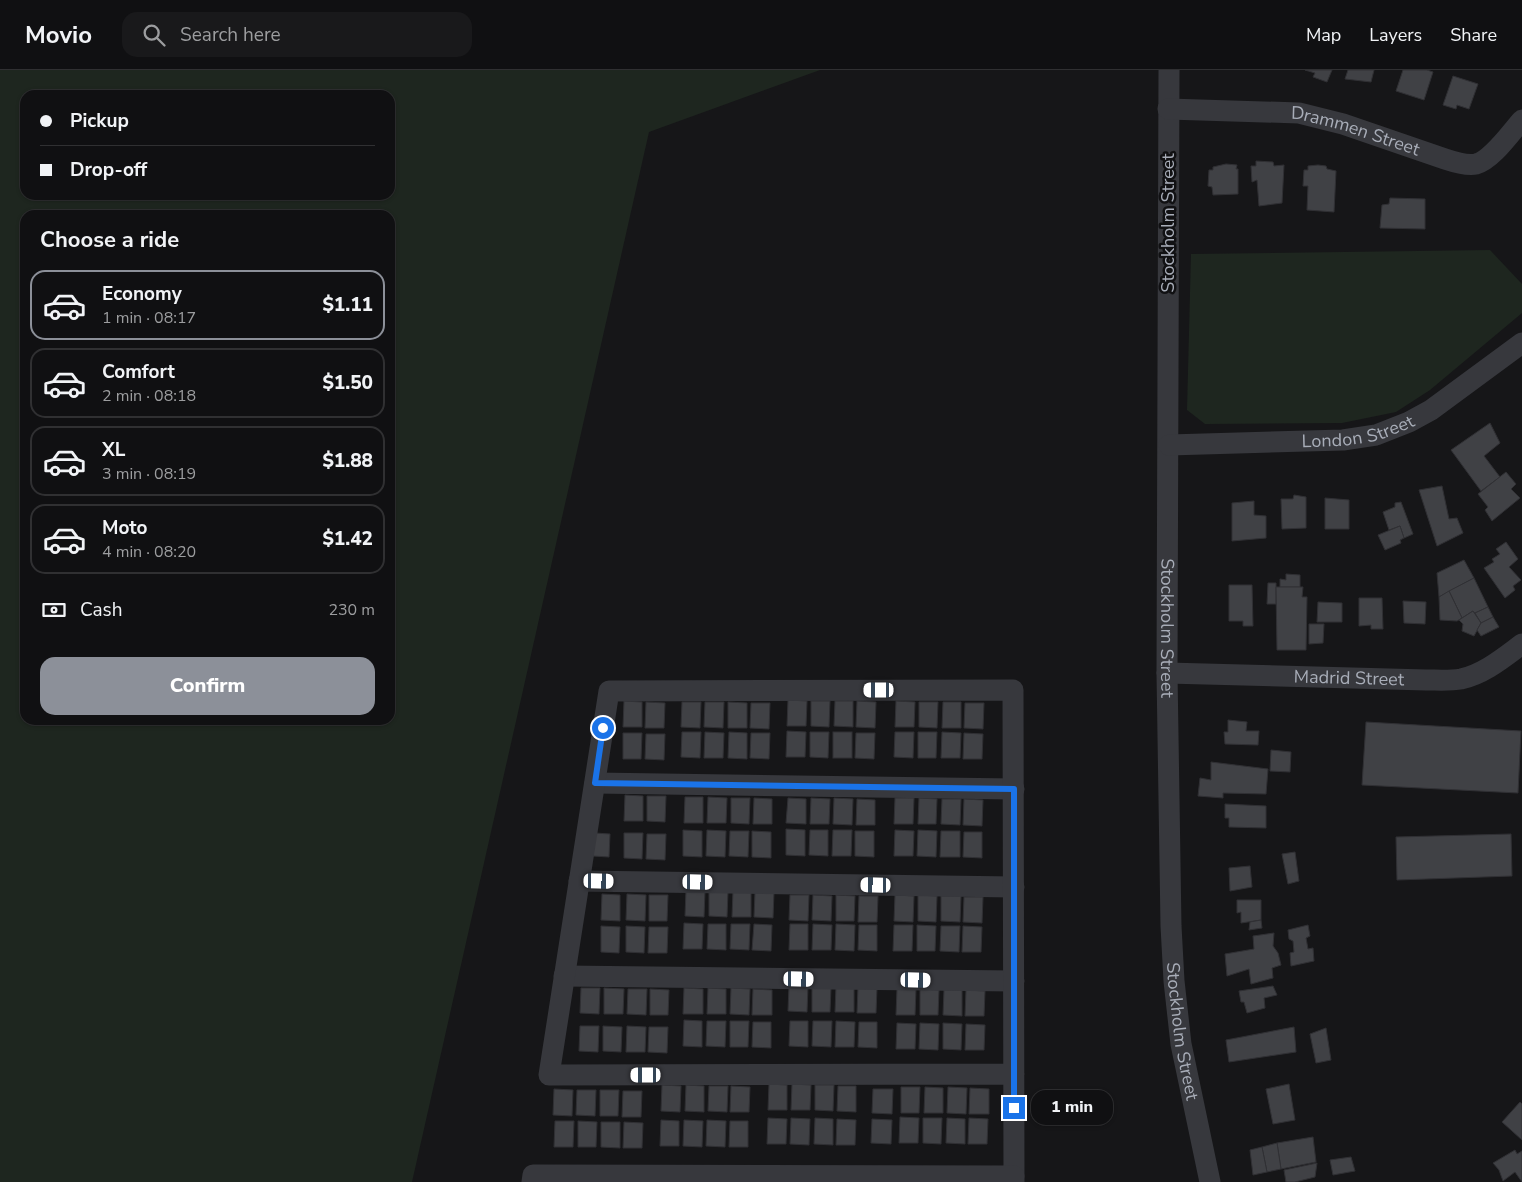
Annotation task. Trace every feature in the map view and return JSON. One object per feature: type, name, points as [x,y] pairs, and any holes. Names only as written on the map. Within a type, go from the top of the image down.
[{"type":"street","name":"Stockholm Street","points":[[1169,70],[1167,673],[1171,926],[1174,981],[1181,1044],[1210,1182]]},
{"type":"street","name":"Drammen Street","points":[[1168,109],[1299,113],[1343,124],[1445,159],[1476,164],[1490,156],[1522,120]]},
{"type":"street","name":"London Street","points":[[1169,445],[1343,440],[1376,435],[1409,422],[1431,410],[1522,343]]},
{"type":"street","name":"Madrid Street","points":[[1167,673],[1426,680],[1460,679],[1488,668],[1522,644]]},
{"type":"street","points":[[532,1182],[533,1175],[1014,1179],[1014,1074],[1014,981],[1014,887],[1014,789],[1013,690],[609,691],[549,1076],[1014,1074]]},
{"type":"street","points":[[595,783],[1014,789]]},
{"type":"street","points":[[579,881],[1014,887]]},
{"type":"street","points":[[564,976],[1014,981]]},
{"type":"shaded area","points":[[0,70],[820,70],[649,132],[412,1182],[0,1182]]},
{"type":"shaded area","points":[[1490,250],[1522,284],[1522,313],[1430,390],[1396,412],[1342,423],[1205,424],[1187,410],[1191,254]]},
{"type":"building","points":[[1305,70],[1332,70],[1327,82],[1313,77],[1315,73]]},
{"type":"building","points":[[1348,70],[1374,70],[1371,82],[1345,79]]},
{"type":"building","points":[[1403,70],[1427,70],[1433,72],[1424,100],[1396,91]]},
{"type":"building","points":[[1453,76],[1478,84],[1469,109],[1457,105],[1456,109],[1443,105]]},
{"type":"building","points":[[1256,161],[1273,162],[1274,166],[1284,165],[1282,203],[1259,206],[1257,180],[1252,182],[1251,166],[1256,166]]},
{"type":"building","points":[[1226,164],[1237,165],[1238,194],[1213,195],[1212,187],[1208,186],[1209,170]]},
{"type":"building","points":[[1308,166],[1326,166],[1327,169],[1336,171],[1334,212],[1307,210],[1308,186],[1303,186],[1304,170],[1308,170]]},
{"type":"building","points":[[1390,198],[1425,199],[1425,229],[1380,228],[1382,205],[1389,204]]},
{"type":"building","points":[[1490,423],[1500,443],[1484,456],[1500,477],[1481,491],[1451,450]]},
{"type":"building","points":[[1506,472],[1516,484],[1511,489],[1520,498],[1492,521],[1485,510],[1488,507],[1478,494]]},
{"type":"building","points":[[1442,486],[1449,519],[1457,518],[1463,533],[1437,546],[1419,490]]},
{"type":"building","points":[[1294,495],[1306,497],[1306,528],[1282,529],[1281,499],[1293,499]]},
{"type":"building","points":[[1325,498],[1349,500],[1349,529],[1325,529]]},
{"type":"building","points":[[1254,501],[1254,515],[1266,516],[1266,538],[1232,541],[1232,503]]},
{"type":"building","points":[[1401,502],[1413,534],[1404,538],[1400,526],[1389,530],[1383,512],[1395,507],[1395,503]]},
{"type":"building","points":[[1400,526],[1404,538],[1400,540],[1401,543],[1385,550],[1378,535]]},
{"type":"building","points":[[1506,542],[1518,559],[1509,567],[1521,580],[1513,586],[1515,590],[1505,598],[1484,568],[1494,562],[1492,559],[1500,554],[1496,549]]},
{"type":"building","points":[[1464,560],[1474,578],[1439,597],[1437,573]]},
{"type":"building","points":[[1286,574],[1300,575],[1300,587],[1280,587],[1280,579],[1286,580]]},
{"type":"building","points":[[1474,578],[1488,607],[1475,613],[1473,611],[1462,618],[1449,591]]},
{"type":"building","points":[[1268,583],[1276,583],[1276,604],[1267,604]]},
{"type":"building","points":[[1229,585],[1252,585],[1253,626],[1243,626],[1243,621],[1229,621]]},
{"type":"building","points":[[1276,587],[1303,587],[1302,597],[1307,597],[1306,650],[1277,650]]},
{"type":"building","points":[[1449,591],[1462,618],[1457,621],[1440,620],[1439,597]]},
{"type":"building","points":[[1359,598],[1382,598],[1383,629],[1371,629],[1371,625],[1359,626]]},
{"type":"building","points":[[1403,601],[1426,602],[1425,624],[1404,623]]},
{"type":"building","points":[[1318,602],[1342,603],[1342,622],[1317,622]]},
{"type":"building","points":[[1488,607],[1493,617],[1481,623],[1475,613]]},
{"type":"building","points":[[1473,611],[1481,623],[1474,636],[1462,631],[1463,624],[1459,620]]},
{"type":"building","points":[[1493,617],[1499,627],[1481,636],[1477,630],[1481,623]]},
{"type":"building","points":[[1309,624],[1324,624],[1323,643],[1309,644]]},
{"type":"building","points":[[788,700],[807,701],[806,726],[787,726]]},
{"type":"building","points":[[624,701],[642,702],[642,727],[623,727]]},
{"type":"building","points":[[811,701],[830,701],[829,727],[811,726]]},
{"type":"building","points":[[835,701],[853,701],[853,727],[834,726]]},
{"type":"building","points":[[857,701],[876,702],[875,728],[856,727]]},
{"type":"building","points":[[896,701],[915,702],[914,727],[895,727]]},
{"type":"building","points":[[646,702],[665,703],[664,728],[645,728]]},
{"type":"building","points":[[682,702],[701,702],[700,728],[681,727]]},
{"type":"building","points":[[705,702],[724,702],[723,728],[704,727]]},
{"type":"building","points":[[728,702],[747,703],[747,728],[728,728]]},
{"type":"building","points":[[919,702],[938,702],[937,728],[919,727]]},
{"type":"building","points":[[943,702],[961,702],[961,728],[942,728]]},
{"type":"building","points":[[751,703],[770,703],[769,729],[750,728]]},
{"type":"building","points":[[965,703],[984,703],[983,729],[964,728]]},
{"type":"building","points":[[1228,720],[1247,722],[1246,731],[1259,731],[1258,745],[1225,744],[1224,732],[1228,732]]},
{"type":"building","points":[[1366,722],[1521,731],[1518,793],[1362,785]]},
{"type":"building","points":[[787,731],[806,732],[805,757],[786,757]]},
{"type":"building","points":[[682,732],[701,732],[700,758],[681,757]]},
{"type":"building","points":[[705,732],[724,733],[723,758],[704,758]]},
{"type":"building","points":[[729,732],[747,733],[747,759],[728,758]]},
{"type":"building","points":[[810,732],[829,732],[828,758],[810,757]]},
{"type":"building","points":[[833,732],[852,732],[852,758],[833,758]]},
{"type":"building","points":[[895,732],[914,732],[913,758],[894,757]]},
{"type":"building","points":[[918,732],[937,732],[936,758],[918,758]]},
{"type":"building","points":[[942,732],[961,733],[960,758],[941,758]]},
{"type":"building","points":[[623,733],[642,733],[641,759],[623,759]]},
{"type":"building","points":[[751,733],[770,733],[769,759],[750,758]]},
{"type":"building","points":[[856,733],[875,733],[874,759],[855,758]]},
{"type":"building","points":[[964,733],[983,734],[982,759],[963,759]]},
{"type":"building","points":[[646,734],[665,734],[664,760],[645,759]]},
{"type":"building","points":[[1271,750],[1291,752],[1290,772],[1270,771]]},
{"type":"building","points":[[1211,762],[1268,769],[1266,794],[1223,793],[1223,798],[1198,796],[1200,778],[1211,780]]},
{"type":"building","points":[[625,795],[643,796],[643,821],[624,821]]},
{"type":"building","points":[[647,796],[666,796],[665,822],[647,821]]},
{"type":"building","points":[[685,797],[703,797],[703,823],[684,823]]},
{"type":"building","points":[[708,797],[727,798],[726,823],[707,823]]},
{"type":"building","points":[[731,798],[750,798],[749,824],[731,823]]},
{"type":"building","points":[[754,798],[772,799],[772,824],[753,824]]},
{"type":"building","points":[[788,798],[806,799],[806,824],[786,823]]},
{"type":"building","points":[[811,798],[830,799],[829,824],[810,824]]},
{"type":"building","points":[[834,798],[853,799],[852,825],[833,824]]},
{"type":"building","points":[[895,798],[914,798],[913,824],[894,824]]},
{"type":"building","points":[[919,798],[937,799],[936,824],[918,824]]},
{"type":"building","points":[[857,799],[875,800],[875,825],[856,825]]},
{"type":"building","points":[[942,799],[961,799],[960,825],[941,824]]},
{"type":"building","points":[[964,799],[983,800],[982,826],[963,825]]},
{"type":"building","points":[[1225,804],[1266,806],[1266,828],[1229,827],[1229,818],[1225,818]]},
{"type":"building","points":[[786,829],[805,830],[805,856],[786,855]]},
{"type":"building","points":[[683,830],[702,831],[702,857],[683,856]]},
{"type":"building","points":[[707,830],[726,831],[725,857],[706,856]]},
{"type":"building","points":[[810,830],[828,830],[828,856],[809,855]]},
{"type":"building","points":[[833,830],[852,830],[851,856],[832,856]]},
{"type":"building","points":[[895,830],[914,831],[913,856],[894,856]]},
{"type":"building","points":[[918,830],[937,831],[936,857],[917,856]]},
{"type":"building","points":[[730,831],[749,831],[748,857],[729,856]]},
{"type":"building","points":[[752,831],[771,832],[771,858],[752,857]]},
{"type":"building","points":[[855,831],[874,831],[874,857],[855,856]]},
{"type":"building","points":[[941,831],[960,831],[960,857],[940,857]]},
{"type":"building","points":[[964,832],[982,832],[982,858],[963,857]]},
{"type":"building","points":[[595,833],[610,834],[609,857],[593,856]]},
{"type":"building","points":[[624,833],[643,833],[642,859],[624,858]]},
{"type":"building","points":[[647,834],[666,834],[665,860],[646,859]]},
{"type":"building","points":[[1511,834],[1512,876],[1397,880],[1396,837]]},
{"type":"building","points":[[1295,852],[1299,881],[1288,884],[1282,854]]},
{"type":"building","points":[[1250,866],[1252,887],[1230,891],[1229,868]]},
{"type":"building","points":[[686,890],[705,891],[704,917],[685,916]]},
{"type":"building","points":[[709,891],[728,891],[727,917],[709,916]]},
{"type":"building","points":[[733,891],[751,892],[751,917],[732,917]]},
{"type":"building","points":[[755,892],[774,892],[773,918],[754,917]]},
{"type":"building","points":[[602,894],[620,895],[620,921],[601,920]]},
{"type":"building","points":[[627,894],[646,895],[645,921],[626,920]]},
{"type":"building","points":[[649,895],[668,895],[667,921],[649,921]]},
{"type":"building","points":[[790,895],[809,895],[808,921],[789,920]]},
{"type":"building","points":[[813,895],[832,896],[831,921],[812,920]]},
{"type":"building","points":[[836,895],[855,896],[854,921],[836,921]]},
{"type":"building","points":[[895,895],[914,896],[913,922],[894,921]]},
{"type":"building","points":[[918,895],[937,896],[936,922],[918,921]]},
{"type":"building","points":[[859,896],[878,896],[877,922],[858,922]]},
{"type":"building","points":[[941,896],[961,896],[960,922],[941,921]]},
{"type":"building","points":[[964,897],[983,897],[982,923],[963,922]]},
{"type":"building","points":[[1237,900],[1261,900],[1261,920],[1241,923],[1241,912],[1237,913]]},
{"type":"building","points":[[1261,920],[1262,928],[1249,930],[1250,922]]},
{"type":"building","points":[[684,923],[703,924],[702,949],[683,949]]},
{"type":"building","points":[[708,924],[726,924],[726,950],[707,949]]},
{"type":"building","points":[[731,924],[750,924],[749,950],[730,949]]},
{"type":"building","points":[[754,924],[772,925],[771,951],[752,950]]},
{"type":"building","points":[[790,924],[808,924],[808,950],[789,950]]},
{"type":"building","points":[[813,924],[832,925],[831,950],[812,950]]},
{"type":"building","points":[[836,924],[855,925],[854,951],[835,950]]},
{"type":"building","points":[[859,925],[877,925],[877,951],[858,950]]},
{"type":"building","points":[[894,925],[913,925],[912,951],[893,951]]},
{"type":"building","points":[[917,925],[936,926],[935,951],[917,951]]},
{"type":"building","points":[[1308,925],[1310,936],[1306,938],[1308,949],[1313,948],[1314,961],[1291,966],[1290,953],[1294,952],[1293,941],[1289,939],[1288,930]]},
{"type":"building","points":[[601,926],[620,927],[619,953],[601,952]]},
{"type":"building","points":[[626,926],[645,927],[644,953],[626,952]]},
{"type":"building","points":[[941,926],[960,926],[959,952],[940,951]]},
{"type":"building","points":[[963,926],[982,927],[981,952],[962,952]]},
{"type":"building","points":[[649,927],[668,927],[667,953],[648,953]]},
{"type":"building","points":[[1274,933],[1273,946],[1278,953],[1281,965],[1272,968],[1273,978],[1251,984],[1249,969],[1227,976],[1225,954],[1254,949],[1253,936]]},
{"type":"building","points":[[789,986],[808,986],[807,1012],[788,1011]]},
{"type":"building","points":[[812,986],[831,987],[830,1012],[812,1012]]},
{"type":"building","points":[[836,986],[854,987],[854,1012],[835,1012]]},
{"type":"building","points":[[1273,986],[1277,995],[1264,998],[1265,1008],[1247,1013],[1244,1002],[1241,1002],[1239,991]]},
{"type":"building","points":[[858,987],[877,987],[876,1013],[857,1013]]},
{"type":"building","points":[[581,988],[600,988],[599,1014],[580,1013]]},
{"type":"building","points":[[604,988],[624,989],[623,1014],[604,1014]]},
{"type":"building","points":[[684,988],[703,989],[703,1014],[683,1014]]},
{"type":"building","points":[[708,988],[726,989],[726,1014],[707,1014]]},
{"type":"building","points":[[731,988],[750,989],[749,1015],[730,1014]]},
{"type":"building","points":[[628,989],[647,989],[646,1015],[627,1014]]},
{"type":"building","points":[[650,989],[669,990],[668,1015],[650,1015]]},
{"type":"building","points":[[753,989],[772,990],[772,1015],[752,1015]]},
{"type":"building","points":[[897,989],[916,989],[915,1015],[896,1015]]},
{"type":"building","points":[[920,989],[939,990],[938,1015],[920,1015]]},
{"type":"building","points":[[944,990],[962,990],[962,1016],[943,1015]]},
{"type":"building","points":[[966,990],[985,991],[984,1016],[965,1016]]},
{"type":"building","points":[[684,1020],[702,1021],[702,1047],[683,1046]]},
{"type":"building","points":[[707,1021],[726,1021],[725,1047],[706,1046]]},
{"type":"building","points":[[730,1021],[749,1021],[748,1047],[730,1047]]},
{"type":"building","points":[[790,1021],[808,1021],[808,1047],[789,1046]]},
{"type":"building","points":[[813,1021],[832,1021],[831,1047],[812,1046]]},
{"type":"building","points":[[836,1021],[855,1022],[854,1047],[835,1047]]},
{"type":"building","points":[[753,1022],[771,1022],[771,1048],[752,1047]]},
{"type":"building","points":[[859,1022],[877,1022],[877,1048],[858,1047]]},
{"type":"building","points":[[897,1023],[916,1024],[915,1049],[896,1049]]},
{"type":"building","points":[[920,1023],[939,1024],[938,1050],[919,1049]]},
{"type":"building","points":[[943,1023],[962,1024],[961,1050],[943,1049]]},
{"type":"building","points":[[966,1024],[985,1025],[984,1050],[965,1050]]},
{"type":"building","points":[[580,1026],[599,1026],[598,1052],[579,1051]]},
{"type":"building","points":[[603,1026],[622,1027],[621,1052],[603,1051]]},
{"type":"building","points":[[627,1026],[646,1027],[645,1052],[626,1052]]},
{"type":"building","points":[[649,1027],[668,1027],[667,1053],[648,1052]]},
{"type":"building","points":[[1294,1027],[1296,1052],[1229,1062],[1226,1040]]},
{"type":"building","points":[[1326,1028],[1331,1060],[1316,1063],[1310,1034]]},
{"type":"building","points":[[769,1084],[787,1085],[787,1110],[768,1110]]},
{"type":"building","points":[[792,1084],[811,1085],[810,1110],[791,1110]]},
{"type":"building","points":[[1289,1084],[1295,1120],[1273,1124],[1266,1089]]},
{"type":"building","points":[[662,1085],[681,1086],[680,1112],[661,1111]]},
{"type":"building","points":[[686,1085],[704,1086],[704,1112],[685,1111]]},
{"type":"building","points":[[815,1085],[834,1085],[833,1111],[815,1110]]},
{"type":"building","points":[[709,1086],[728,1086],[727,1112],[708,1111]]},
{"type":"building","points":[[731,1086],[750,1087],[749,1112],[730,1112]]},
{"type":"building","points":[[838,1086],[856,1086],[856,1112],[837,1111]]},
{"type":"building","points":[[901,1087],[920,1087],[919,1113],[901,1113]]},
{"type":"building","points":[[925,1087],[943,1088],[943,1113],[924,1113]]},
{"type":"building","points":[[948,1087],[967,1088],[966,1114],[947,1113]]},
{"type":"building","points":[[970,1088],[989,1089],[989,1114],[969,1114]]},
{"type":"building","points":[[554,1089],[573,1090],[572,1116],[553,1115]]},
{"type":"building","points":[[873,1089],[893,1089],[892,1114],[872,1113]]},
{"type":"building","points":[[577,1090],[596,1090],[595,1116],[576,1115]]},
{"type":"building","points":[[600,1090],[619,1090],[618,1116],[600,1116]]},
{"type":"building","points":[[623,1091],[642,1091],[641,1117],[622,1117]]},
{"type":"building","points":[[1520,1102],[1522,1104],[1522,1140],[1502,1122]]},
{"type":"building","points":[[900,1117],[919,1118],[918,1143],[899,1143]]},
{"type":"building","points":[[768,1118],[787,1119],[786,1144],[767,1144]]},
{"type":"building","points":[[791,1118],[810,1119],[809,1145],[790,1144]]},
{"type":"building","points":[[815,1118],[833,1119],[833,1145],[814,1144]]},
{"type":"building","points":[[923,1118],[942,1118],[941,1144],[923,1143]]},
{"type":"building","points":[[947,1118],[965,1119],[965,1144],[946,1143]]},
{"type":"building","points":[[969,1118],[988,1119],[987,1144],[968,1144]]},
{"type":"building","points":[[837,1119],[856,1120],[855,1145],[836,1145]]},
{"type":"building","points":[[872,1119],[892,1120],[891,1144],[871,1143]]},
{"type":"building","points":[[661,1120],[679,1121],[679,1146],[660,1146]]},
{"type":"building","points":[[684,1120],[703,1121],[702,1147],[683,1146]]},
{"type":"building","points":[[707,1120],[726,1121],[725,1147],[706,1146]]},
{"type":"building","points":[[555,1121],[574,1121],[573,1147],[554,1147]]},
{"type":"building","points":[[578,1121],[597,1122],[596,1147],[578,1147]]},
{"type":"building","points":[[730,1121],[748,1121],[748,1147],[729,1147]]},
{"type":"building","points":[[601,1122],[620,1122],[620,1148],[601,1147]]},
{"type":"building","points":[[624,1122],[643,1123],[642,1148],[623,1148]]},
{"type":"building","points":[[1313,1137],[1316,1162],[1281,1169],[1277,1143]]},
{"type":"building","points":[[1277,1143],[1281,1169],[1267,1172],[1262,1147]]},
{"type":"building","points":[[1262,1147],[1267,1172],[1253,1175],[1250,1150]]},
{"type":"building","points":[[1515,1150],[1517,1154],[1522,1151],[1522,1182],[1515,1172],[1503,1181],[1499,1170],[1493,1163]]},
{"type":"building","points":[[1351,1157],[1355,1171],[1333,1175],[1330,1160]]},
{"type":"building","points":[[1317,1163],[1315,1177],[1295,1182],[1286,1182],[1284,1170]]},
{"type":"route","points":[[603,728],[595,783],[1014,789],[1014,1108]]}]
